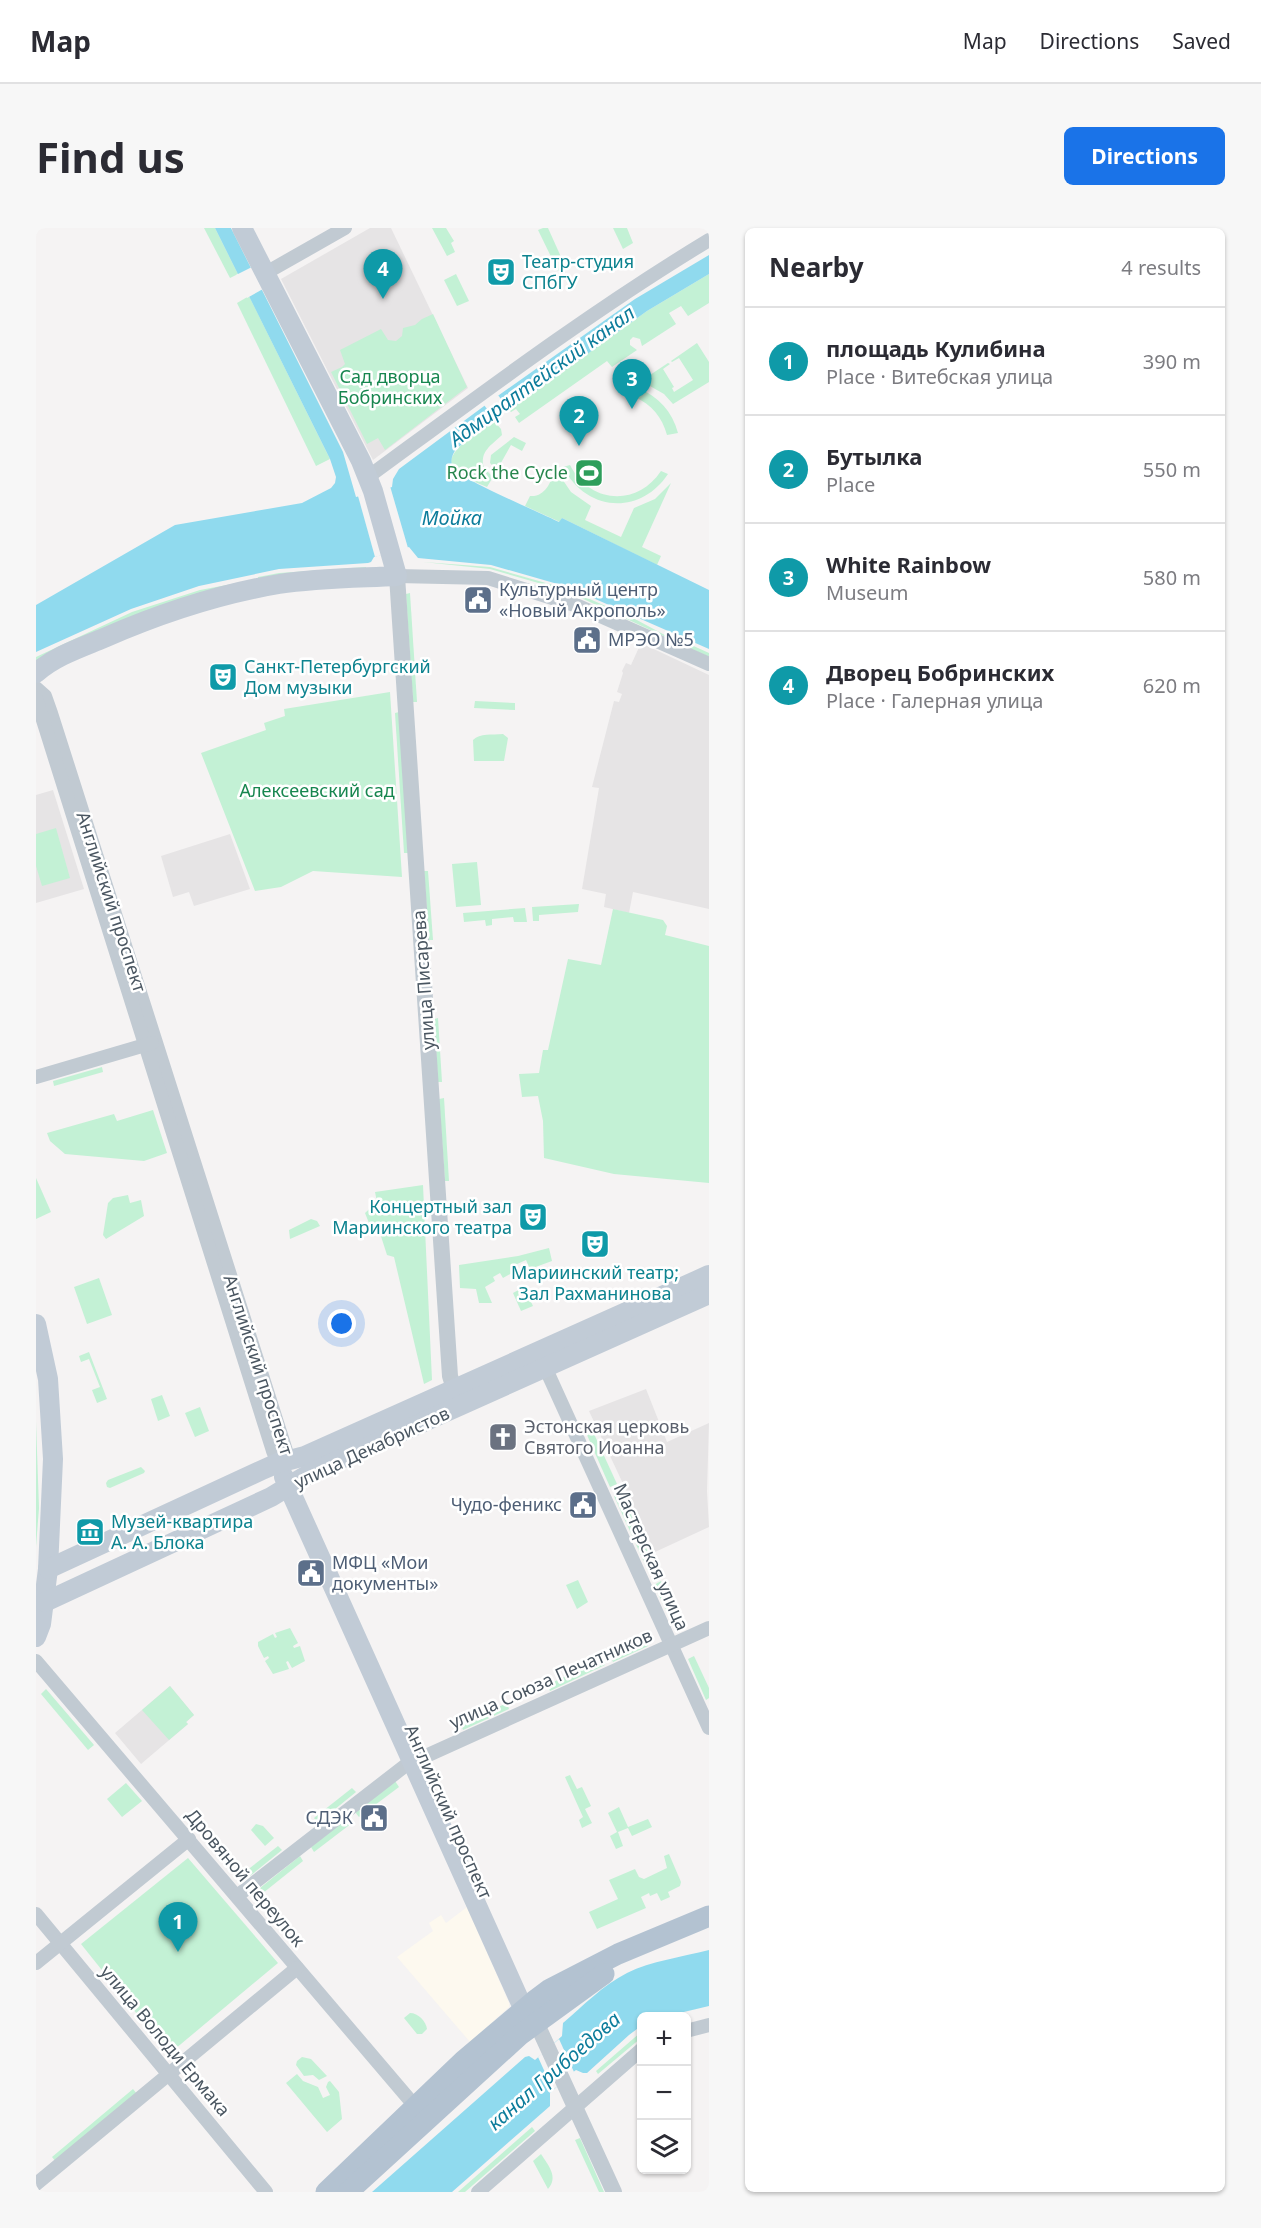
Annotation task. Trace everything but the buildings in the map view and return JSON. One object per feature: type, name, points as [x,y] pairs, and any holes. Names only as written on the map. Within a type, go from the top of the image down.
[{"type":"main road","name":"улица Писарева","points":[[242,228],[371,484],[397,576]]},
{"type":"main road","points":[[36,674],[52,660],[133,625],[208,602],[280,584],[397,576]]},
{"type":"main road","name":"улица Декабристов","points":[[40,1602],[293,1484],[312,1472],[461,1396],[709,1275]]},
{"type":"main road","name":"улица Декабристов","points":[[48,1569],[283,1462],[305,1456],[461,1396],[545,1367],[709,1294]]},
{"type":"main road","points":[[36,1324],[46,1364],[52,1428],[48,1569],[40,1602],[36,1638]]},
{"type":"main road","name":"Английский проспект","points":[[283,1462],[531,2010]]},
{"type":"main road","points":[[348,2192],[421,2113],[531,2010],[550,1989],[618,1954],[709,1916]]},
{"type":"main road","points":[[531,2010],[623,1964],[709,1929]]},
{"type":"main road","points":[[326,2192],[378,2144],[421,2113]]},
{"type":"street","points":[[264,274],[345,228]]},
{"type":"street","points":[[371,484],[484,391],[630,289],[709,240]]},
{"type":"street","points":[[397,576],[488,578],[578,606],[709,664]]},
{"type":"street","name":"улица Писарева","points":[[397,576],[450,1376],[461,1396]]},
{"type":"street","name":"Английский проспект","points":[[36,688],[45,696],[51,713],[150,1044]]},
{"type":"street","name":"Английский проспект","points":[[36,698],[150,1044],[283,1462]]},
{"type":"street","points":[[36,1077],[150,1044]]},
{"type":"street","name":"Мастерская улица","points":[[545,1367],[709,1728]]},
{"type":"street","name":"улица Союза Печатников","points":[[237,1896],[397,1770],[709,1628]]},
{"type":"street","name":"Дровяной переулок","points":[[36,1661],[421,2113]]},
{"type":"street","points":[[36,1963],[189,1839]]},
{"type":"street","name":"улица Володи Ермака","points":[[36,1914],[266,2192]]},
{"type":"street","points":[[36,2184],[297,1968]]},
{"type":"street","name":"Английский проспект","points":[[531,2010],[575,2106]]},
{"type":"street","points":[[691,2030],[709,2025]]},
{"type":"street","points":[[478,2192],[637,2053]]},
{"type":"street","points":[[575,2106],[614,2192]]},
{"type":"shaded area","points":[[370,228],[391,228],[468,388],[373,460],[281,279]]},
{"type":"shaded area","points":[[641,643],[709,675],[709,909],[633,892],[629,913],[604,907],[606,894],[582,889],[599,788],[592,787],[614,701],[619,702],[622,694],[617,692],[622,671],[626,663],[631,665]]},
{"type":"shaded area","points":[[53,790],[84,889],[36,903],[36,795]]},
{"type":"shaded area","points":[[230,834],[250,889],[194,906],[189,892],[173,897],[161,856]]},
{"type":"shaded area","points":[[646,1389],[667,1442],[709,1423],[707,1491],[709,1527],[655,1552],[589,1411]]},
{"type":"shaded area","points":[[170,1686],[194,1715],[186,1722],[188,1724],[141,1764],[115,1733]]},
{"type":"shaded area","points":[[467,1907],[509,2003],[509,2007],[470,2042],[397,1957],[433,1931],[429,1923],[441,1915],[446,1923]]},
{"type":"green space","points":[[204,228],[215,228],[238,274],[230,278]]},
{"type":"green space","points":[[432,228],[446,228],[454,241],[451,243],[455,252],[447,256]]},
{"type":"green space","points":[[548,228],[566,268],[558,271],[538,230]]},
{"type":"green space","points":[[613,228],[627,228],[633,243],[623,249]]},
{"type":"green space","points":[[456,274],[469,301],[457,306],[444,280]]},
{"type":"green space","points":[[709,274],[709,303],[688,316],[681,306],[669,313],[676,324],[642,346],[640,339],[633,337],[630,345],[637,350],[612,367],[607,361],[519,423],[515,417],[520,414],[516,409],[511,412],[509,410],[647,311]]},
{"type":"green space","points":[[249,296],[330,459],[316,466],[237,303]]},
{"type":"green space","name":"Сад дворца Бобринских","points":[[433,314],[467,387],[385,450],[378,438],[367,444],[331,372],[345,364],[340,350],[381,329],[388,340],[396,341],[402,336],[403,328],[415,325]]},
{"type":"green space","points":[[697,343],[709,362],[709,382],[673,404],[664,394],[641,381],[668,363],[670,364],[663,369],[674,387],[672,388],[674,392],[693,380],[679,358],[671,361]]},
{"type":"green space","points":[[638,388],[664,406],[678,433],[667,435],[656,412],[635,397]]},
{"type":"green space","points":[[494,421],[501,429],[502,435],[487,449],[483,457],[484,468],[493,477],[487,487],[457,472],[452,465],[452,458],[463,444]]},
{"type":"green space","points":[[514,437],[526,443],[522,451],[511,445],[497,470],[490,463],[491,455]]},
{"type":"green space","points":[[570,465],[589,487],[601,494],[614,496],[639,491],[651,483],[661,471],[668,474],[656,488],[643,497],[629,502],[614,503],[599,500],[585,493],[573,482],[563,467]]},
{"type":"green space","points":[[556,470],[571,492],[591,506],[585,520],[621,537],[634,508],[655,499],[671,483],[642,547],[661,556],[657,565],[562,518],[560,522],[525,506],[530,496],[540,494],[547,488]]},
{"type":"green space","points":[[423,562],[490,567],[567,589],[635,619],[674,640],[676,638],[709,653],[709,657],[566,591],[490,569]]},
{"type":"green space","points":[[366,567],[366,569],[280,577],[36,662],[36,657],[132,612],[200,590],[279,573]]},
{"type":"green space","points":[[410,593],[417,702],[413,702],[406,594]]},
{"type":"green space","name":"Алексеевский сад","points":[[390,692],[402,877],[313,871],[281,887],[255,891],[201,753],[266,730],[264,723],[285,716],[284,709]]},
{"type":"green space","points":[[475,701],[515,703],[515,710],[474,708]]},
{"type":"green space","points":[[399,712],[408,853],[404,853],[395,713]]},
{"type":"green space","points":[[503,734],[508,738],[504,761],[474,761],[473,740],[483,735]]},
{"type":"green space","points":[[56,828],[70,878],[42,886],[36,866],[36,834]]},
{"type":"green space","points":[[477,862],[481,905],[456,907],[452,864]]},
{"type":"green space","points":[[424,871],[428,871],[433,940],[429,940]]},
{"type":"green space","points":[[579,904],[578,912],[539,915],[539,921],[533,921],[532,907]]},
{"type":"green space","points":[[525,908],[527,922],[514,922],[513,917],[492,919],[492,925],[486,926],[485,920],[464,922],[463,913]]},
{"type":"green space","points":[[613,909],[663,920],[667,926],[665,935],[709,946],[709,1183],[614,1174],[544,1158],[543,1121],[538,1096],[522,1097],[519,1074],[539,1073],[543,1050],[548,1050],[568,959],[601,965]]},
{"type":"green space","points":[[438,1018],[442,1082],[438,1082],[434,1019]]},
{"type":"green space","points":[[102,1067],[103,1072],[54,1086],[53,1081]]},
{"type":"green space","points":[[444,1098],[449,1181],[445,1181],[439,1099]]},
{"type":"green space","points":[[153,1110],[167,1153],[144,1161],[65,1154],[50,1141],[47,1133],[114,1114],[117,1121]]},
{"type":"green space","points":[[36,1178],[51,1212],[36,1219]]},
{"type":"green space","points":[[423,1185],[432,1380],[424,1384],[394,1257],[387,1255],[378,1227],[371,1228],[365,1213],[377,1202],[375,1192]]},
{"type":"green space","points":[[128,1195],[130,1203],[141,1200],[144,1216],[106,1239],[103,1235],[108,1203],[113,1198]]},
{"type":"green space","points":[[311,1219],[317,1221],[320,1226],[290,1239],[289,1230]]},
{"type":"green space","points":[[549,1248],[552,1261],[530,1269],[526,1260],[515,1265],[517,1270],[503,1278],[500,1273],[493,1277],[495,1281],[485,1287],[492,1303],[479,1303],[476,1289],[460,1288],[459,1265],[518,1256]]},
{"type":"green space","points":[[99,1278],[112,1315],[87,1324],[74,1287]]},
{"type":"green space","points":[[524,1287],[533,1306],[521,1311],[513,1293]]},
{"type":"green space","points":[[89,1352],[107,1399],[97,1403],[92,1390],[100,1387],[89,1359],[81,1362],[79,1356]]},
{"type":"green space","points":[[162,1395],[170,1416],[158,1421],[151,1399]]},
{"type":"green space","points":[[200,1407],[209,1431],[195,1437],[185,1413]]},
{"type":"green space","points":[[36,1422],[39,1508],[36,1547]]},
{"type":"green space","points":[[589,1423],[617,1484],[610,1487],[583,1426]]},
{"type":"green space","points":[[141,1467],[144,1473],[110,1488],[107,1487],[108,1480]]},
{"type":"green space","points":[[621,1493],[657,1572],[650,1575],[614,1496]]},
{"type":"green space","points":[[578,1580],[588,1602],[577,1609],[566,1585]]},
{"type":"green space","points":[[661,1581],[677,1618],[671,1621],[654,1585]]},
{"type":"green space","points":[[290,1628],[298,1643],[293,1646],[294,1648],[300,1646],[305,1661],[292,1668],[288,1661],[286,1662],[289,1669],[273,1674],[265,1661],[269,1658],[268,1656],[264,1658],[258,1642],[273,1634],[275,1638],[277,1637],[275,1633]]},
{"type":"green space","points":[[645,1640],[648,1646],[613,1662],[610,1656]]},
{"type":"green space","points":[[694,1656],[709,1688],[709,1698],[706,1700],[688,1659]]},
{"type":"green space","points":[[602,1659],[605,1665],[550,1691],[547,1685]]},
{"type":"green space","points":[[170,1686],[194,1715],[186,1722],[188,1724],[169,1740],[142,1710]]},
{"type":"green space","points":[[46,1689],[94,1745],[88,1750],[41,1694]]},
{"type":"green space","points":[[507,1703],[509,1709],[463,1730],[461,1724]]},
{"type":"green space","points":[[570,1775],[577,1789],[582,1787],[591,1806],[585,1809],[592,1823],[582,1828],[579,1820],[583,1817],[565,1777]]},
{"type":"green space","points":[[395,1781],[399,1787],[359,1817],[355,1812]]},
{"type":"green space","points":[[126,1783],[142,1801],[122,1817],[107,1799]]},
{"type":"green space","points":[[352,1788],[356,1792],[318,1823],[314,1818]]},
{"type":"green space","points":[[619,1807],[628,1827],[648,1819],[652,1827],[632,1836],[628,1828],[618,1832],[623,1846],[616,1849],[610,1836],[617,1832],[608,1813]]},
{"type":"green space","points":[[348,1818],[352,1823],[314,1852],[311,1847]]},
{"type":"green space","points":[[256,1824],[263,1826],[274,1838],[265,1846],[251,1830]]},
{"type":"green space","points":[[278,1846],[282,1850],[250,1876],[246,1871]]},
{"type":"green space","points":[[669,1854],[681,1882],[680,1886],[668,1892],[670,1897],[661,1901],[657,1893],[650,1896],[649,1893],[641,1897],[646,1908],[597,1929],[589,1912],[618,1899],[609,1880],[635,1869],[639,1877],[644,1879],[667,1868],[664,1856]]},
{"type":"green space","points":[[300,1856],[303,1861],[263,1893],[260,1888]]},
{"type":"green space","points":[[188,1858],[278,1963],[169,2054],[81,1944]]},
{"type":"green space","points":[[410,2013],[419,2016],[425,2023],[427,2029],[422,2034],[417,2034],[404,2018]]},
{"type":"green space","points":[[637,2035],[637,2041],[598,2074],[596,2071]]},
{"type":"green space","points":[[302,2057],[311,2059],[327,2076],[319,2080],[313,2075],[304,2076],[296,2065]]},
{"type":"green space","points":[[297,2074],[303,2081],[318,2087],[323,2098],[330,2095],[326,2087],[330,2081],[339,2092],[342,2119],[327,2132],[286,2083]]},
{"type":"green space","points":[[133,2089],[137,2094],[56,2162],[52,2157]]},
{"type":"green space","points":[[532,2127],[535,2131],[465,2192],[458,2192]]},
{"type":"green space","points":[[580,2138],[604,2192],[599,2192],[575,2140]]},
{"type":"green space","points":[[541,2154],[549,2167],[553,2180],[548,2189],[533,2161]]},
{"type":"water","name":"Мойка","points":[[215,228],[231,228],[343,452],[356,497],[392,487],[393,479],[399,469],[499,395],[635,299],[709,255],[709,274],[647,311],[457,448],[451,461],[454,469],[460,474],[486,488],[559,522],[562,518],[709,590],[709,649],[568,587],[491,565],[418,558],[409,547],[374,557],[368,563],[279,569],[199,586],[131,609],[36,652],[36,605],[175,525],[302,503],[331,488],[335,483],[336,477],[330,459]]},
{"type":"water","name":"канал Грибоедова","points":[[709,1950],[709,2006],[684,2012],[637,2012],[637,2029],[587,2073],[576,2070],[572,2073],[550,2093],[550,2106],[452,2192],[372,2192],[525,2057],[529,2056],[535,2060],[562,2036],[563,2023],[610,1983],[646,1965]]},
{"type":"pier","points":[[252,267],[263,289],[247,298],[236,275]]},
{"type":"pier","points":[[498,395],[510,412],[497,422],[484,405]]},
{"type":"pier","points":[[390,486],[408,548],[375,557],[358,496]]},
{"type":"pier","points":[[559,2039],[574,2072],[553,2090],[538,2057]]},
{"type":"place","name":"Театр-студия СПбГУ","points":[[501,272]]},
{"type":"place","name":"Дворец Бобринских","points":[[383,299]]},
{"type":"place","name":"White Rainbow","points":[[632,409]]},
{"type":"place","name":"Бутылка","points":[[579,446]]},
{"type":"place","name":"Rock the Cycle","points":[[589,473]]},
{"type":"place","name":"Культурный центр «Новый Акрополь»","points":[[478,600]]},
{"type":"place","name":"МРЭО №5","points":[[587,640]]},
{"type":"place","name":"Санкт-Петербургский Дом музыки","points":[[223,677]]},
{"type":"place","name":"Концертный зал Мариинского театра","points":[[533,1217]]},
{"type":"place","name":"Мариинский театр; Зал Рахманинова","points":[[595,1244]]},
{"type":"place","name":"Эстонская церковь Святого Иоанна","points":[[503,1437]]},
{"type":"place","name":"Чудо-феникс","points":[[583,1505]]},
{"type":"place","name":"Музей-квартира А. А. Блока","points":[[90,1532]]},
{"type":"place","name":"МФЦ «Мои документы»","points":[[311,1573]]},
{"type":"place","name":"СДЭК","points":[[374,1818]]},
{"type":"place","name":"площадь Кулибина","points":[[178,1952]]},
{"type":"water label","name":"Адмиралтейский канал","points":[[542,376]]}]
